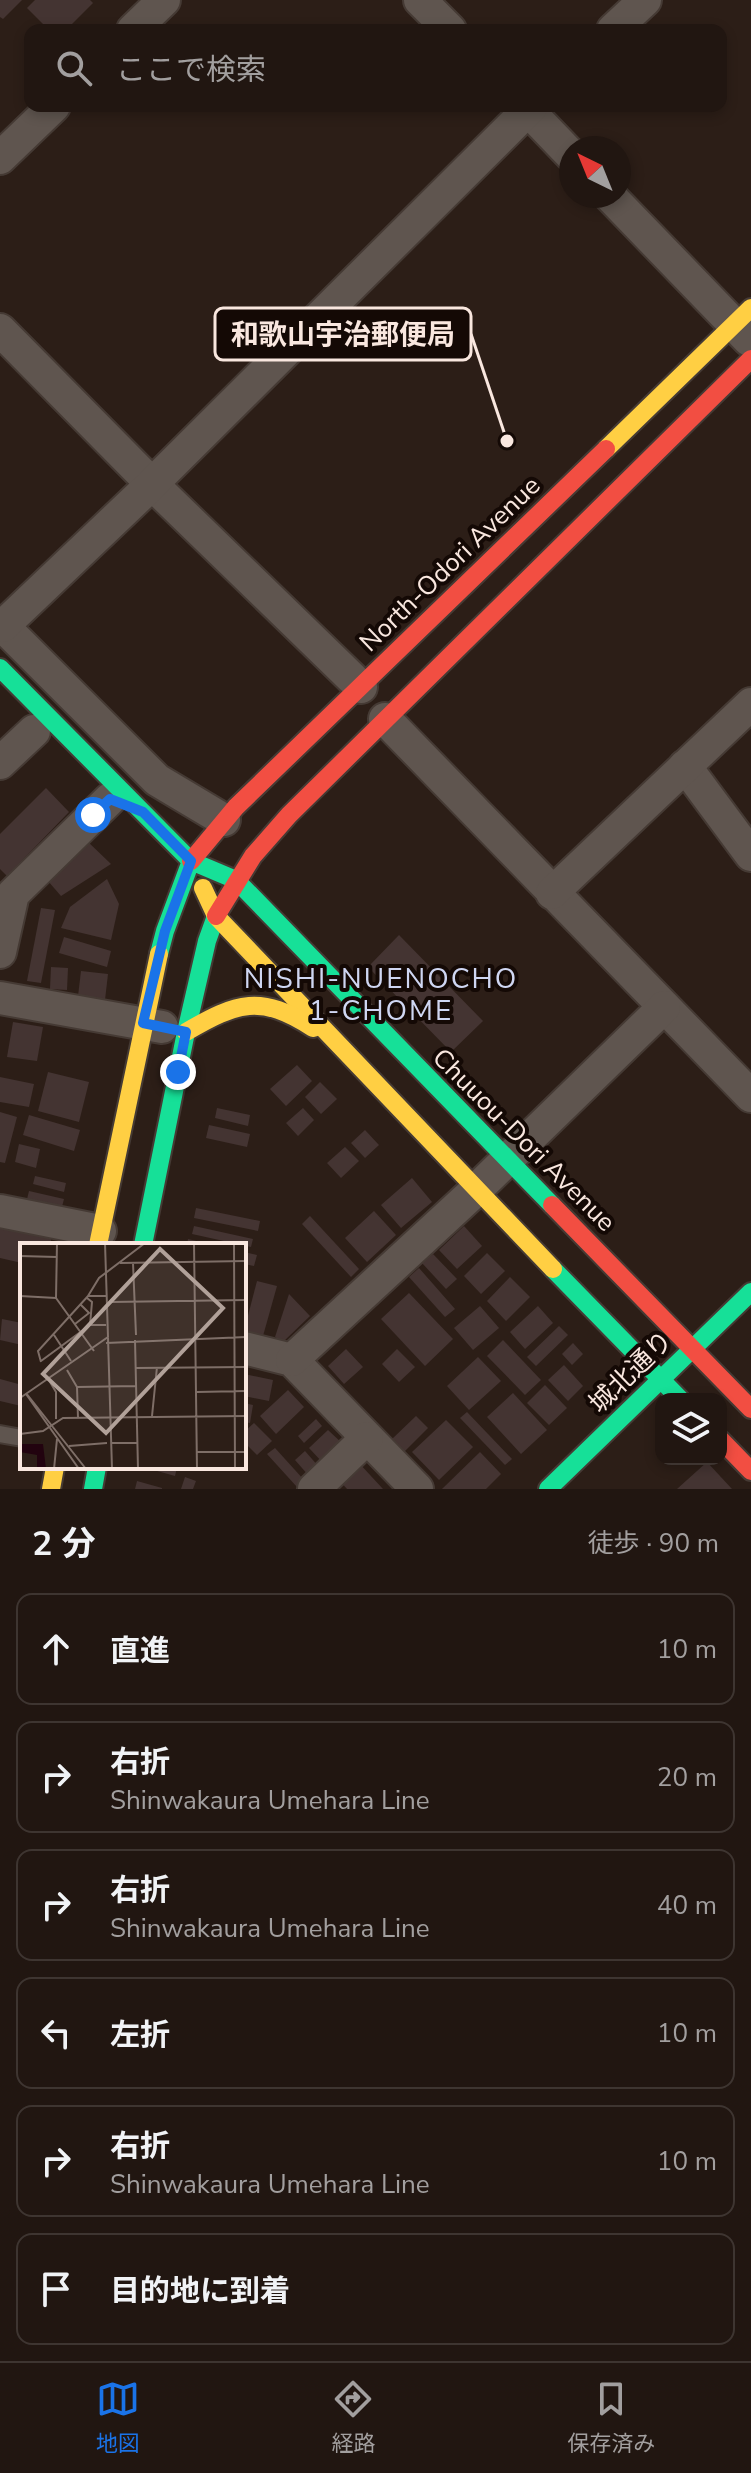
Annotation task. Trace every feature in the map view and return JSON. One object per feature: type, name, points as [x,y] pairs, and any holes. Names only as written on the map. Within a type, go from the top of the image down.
[{"type":"main road","name":"North-Odori Avenue","points":[[99,1238],[165,931],[191,861],[224,820],[361,687],[745,325]]},
{"type":"main road","points":[[143,1243],[207,941],[216,916],[236,880],[289,815],[751,359]]},
{"type":"main road","points":[[0,668],[191,861],[216,916],[674,1393]]},
{"type":"main road","name":"Chuuou-Dori Avenue","points":[[191,861],[236,880],[751,1409]]},
{"type":"main road","points":[[186,1032],[223,1013],[243,1007],[272,1006],[293,1015],[339,1044]]},
{"type":"main road","name":"城北通り","points":[[548,1489],[751,1292]]},
{"type":"main road","points":[[727,1446],[751,1471]]},
{"type":"main road","points":[[51,1489],[55,1469]]},
{"type":"main road","points":[[93,1489],[97,1469]]},
{"type":"street","points":[[139,24],[164,0]]},
{"type":"street","points":[[420,0],[444,24]]},
{"type":"street","points":[[619,24],[645,0]]},
{"type":"street","points":[[0,158],[48,112]]},
{"type":"street","points":[[224,820],[157,780],[2,625],[152,484],[523,112]]},
{"type":"street","points":[[532,112],[559,142]]},
{"type":"street","points":[[623,208],[745,325]]},
{"type":"street","points":[[0,330],[152,484],[361,687]]},
{"type":"street","points":[[0,695],[61,759],[110,799],[143,812]]},
{"type":"street","points":[[552,893],[751,704]]},
{"type":"street","points":[[385,719],[751,1096]]},
{"type":"street","points":[[0,763],[34,731]]},
{"type":"street","points":[[685,766],[751,855]]},
{"type":"street","points":[[0,952],[6,888],[110,799]]},
{"type":"street","points":[[0,998],[186,1032]]},
{"type":"street","points":[[292,1360],[476,1190],[664,1007]]},
{"type":"street","points":[[0,1211],[99,1238]]},
{"type":"street","points":[[246,1348],[292,1360],[417,1489]]},
{"type":"street","points":[[314,1489],[367,1438]]},
{"type":"lane","points":[[0,1434],[20,1438]]},
{"type":"building","points":[[0,0],[22,0],[3,19],[0,17]]},
{"type":"building","points":[[35,0],[90,0],[93,3],[72,24],[43,24],[27,8]]},
{"type":"building","points":[[46,788],[69,812],[7,876],[0,869],[0,834]]},
{"type":"building","points":[[86,840],[111,864],[61,896],[48,881]]},
{"type":"building","points":[[107,879],[119,904],[111,940],[61,928],[70,907]]},
{"type":"building","points":[[41,908],[55,910],[41,983],[27,981]]},
{"type":"building","points":[[399,935],[483,1021],[451,1052],[368,967]]},
{"type":"building","points":[[64,937],[111,951],[107,967],[59,953]]},
{"type":"building","points":[[51,967],[68,968],[67,990],[50,989]]},
{"type":"building","points":[[81,971],[108,974],[105,1000],[78,996]]},
{"type":"building","points":[[13,1022],[43,1027],[37,1061],[7,1057]]},
{"type":"building","points":[[297,1065],[312,1081],[286,1106],[270,1089]]},
{"type":"building","points":[[48,1072],[89,1082],[79,1122],[38,1111]]},
{"type":"building","points":[[0,1077],[34,1084],[29,1107],[0,1102]]},
{"type":"building","points":[[320,1082],[337,1099],[321,1114],[305,1097]]},
{"type":"building","points":[[217,1108],[250,1115],[248,1126],[215,1118]]},
{"type":"building","points":[[303,1108],[314,1120],[298,1136],[286,1123]]},
{"type":"building","points":[[0,1112],[17,1117],[5,1163],[0,1162]]},
{"type":"building","points":[[29,1115],[80,1130],[74,1151],[23,1135]]},
{"type":"building","points":[[209,1125],[250,1134],[247,1147],[206,1138]]},
{"type":"building","points":[[365,1130],[379,1145],[365,1158],[351,1143]]},
{"type":"building","points":[[19,1144],[40,1149],[36,1168],[15,1162]]},
{"type":"building","points":[[345,1147],[359,1161],[341,1178],[327,1163]]},
{"type":"building","points":[[35,1176],[66,1183],[64,1192],[33,1184]]},
{"type":"building","points":[[412,1178],[432,1202],[401,1228],[381,1205]]},
{"type":"building","points":[[29,1191],[64,1199],[61,1211],[26,1203]]},
{"type":"building","points":[[196,1208],[260,1221],[258,1231],[194,1218]]},
{"type":"building","points":[[374,1211],[396,1235],[367,1262],[345,1238]]},
{"type":"building","points":[[310,1216],[359,1269],[351,1277],[302,1224]]},
{"type":"building","points":[[0,1220],[53,1232],[50,1243],[20,1243],[20,1263],[0,1258]]},
{"type":"building","points":[[194,1226],[253,1239],[251,1247],[246,1243],[192,1234]]},
{"type":"building","points":[[464,1226],[482,1246],[457,1269],[439,1250]]},
{"type":"building","points":[[246,1252],[257,1255],[254,1266],[246,1264]]},
{"type":"building","points":[[487,1253],[505,1271],[481,1294],[464,1276]]},
{"type":"building","points":[[433,1254],[457,1279],[446,1289],[422,1263]]},
{"type":"building","points":[[419,1268],[455,1309],[445,1317],[409,1277]]},
{"type":"building","points":[[510,1277],[530,1297],[506,1321],[487,1301]]},
{"type":"building","points":[[257,1281],[277,1286],[263,1336],[246,1332]]},
{"type":"building","points":[[409,1293],[453,1339],[425,1366],[381,1319]]},
{"type":"building","points":[[289,1294],[310,1316],[283,1342],[275,1337]]},
{"type":"building","points":[[480,1306],[499,1328],[473,1350],[454,1328]]},
{"type":"building","points":[[538,1306],[553,1323],[525,1349],[510,1332]]},
{"type":"building","points":[[2,1319],[20,1323],[20,1345],[0,1340]]},
{"type":"building","points":[[559,1326],[568,1335],[536,1366],[527,1357]]},
{"type":"building","points":[[503,1340],[541,1380],[525,1395],[487,1356]]},
{"type":"building","points":[[573,1343],[583,1354],[572,1365],[562,1354]]},
{"type":"building","points":[[346,1349],[363,1367],[344,1384],[328,1366]]},
{"type":"building","points":[[397,1349],[415,1367],[399,1382],[382,1364]]},
{"type":"building","points":[[478,1357],[501,1381],[469,1410],[447,1386]]},
{"type":"building","points":[[564,1365],[583,1386],[568,1401],[548,1380]]},
{"type":"building","points":[[246,1374],[273,1380],[269,1401],[246,1396]]},
{"type":"building","points":[[0,1379],[20,1384],[20,1406],[0,1401]]},
{"type":"building","points":[[545,1385],[567,1408],[549,1425],[527,1403]]},
{"type":"building","points":[[288,1390],[304,1407],[276,1434],[260,1416]]},
{"type":"building","points":[[513,1393],[547,1430],[521,1454],[487,1417]]},
{"type":"building","points":[[246,1403],[253,1405],[250,1423],[246,1422]]},
{"type":"building","points":[[467,1412],[512,1459],[505,1465],[460,1418]]},
{"type":"building","points":[[416,1416],[428,1428],[403,1453],[391,1440]]},
{"type":"building","points":[[316,1419],[322,1426],[304,1443],[298,1436]]},
{"type":"building","points":[[446,1420],[473,1447],[439,1480],[412,1452]]},
{"type":"building","points":[[254,1423],[272,1441],[257,1455],[246,1444],[246,1430]]},
{"type":"building","points":[[328,1430],[344,1445],[324,1464],[309,1448]]},
{"type":"building","points":[[275,1448],[304,1480],[297,1487],[267,1454]]},
{"type":"building","points":[[305,1451],[319,1467],[309,1476],[295,1460]]},
{"type":"building","points":[[480,1452],[501,1474],[486,1489],[442,1489]]},
{"type":"building","points":[[358,1462],[383,1489],[347,1489],[339,1480]]},
{"type":"building","points":[[704,1465],[710,1465],[732,1489],[677,1489]]},
{"type":"building","points":[[150,1469],[177,1469],[175,1476]]},
{"type":"building","points":[[185,1477],[196,1481],[193,1489],[181,1489]]},
{"type":"building","points":[[137,1481],[162,1488],[162,1489],[135,1489]]},
{"type":"traffic: fast","points":[[0,668],[191,861],[159,954]]},
{"type":"traffic: fast","points":[[191,861],[236,880],[552,1205]]},
{"type":"traffic: fast","points":[[143,1243],[186,1032],[207,941],[216,916]]},
{"type":"traffic: fast","points":[[553,1269],[674,1393]]},
{"type":"traffic: fast","points":[[548,1489],[751,1292]]},
{"type":"traffic: fast","points":[[93,1489],[97,1469]]},
{"type":"traffic: slow","points":[[606,449],[751,308]]},
{"type":"traffic: slow","points":[[203,888],[216,916],[553,1269]]},
{"type":"traffic: slow","points":[[98,1243],[159,954]]},
{"type":"traffic: slow","points":[[186,1032],[220,1014],[249,1006],[278,1010],[313,1028]]},
{"type":"traffic: slow","points":[[51,1489],[55,1469]]},
{"type":"traffic: jam","points":[[216,916],[253,856],[289,815],[751,359]]},
{"type":"traffic: jam","points":[[191,861],[236,807],[606,449]]},
{"type":"traffic: jam","points":[[552,1205],[751,1409]]},
{"type":"traffic: jam","points":[[727,1446],[751,1471]]},
{"type":"place","name":"和歌山宇治郵便局","points":[[507,441]]},
{"type":"district","name":"NISHI-NUENOCHO 1-CHOME","points":[[381,995]]},
{"type":"route","points":[[93,815],[110,799],[143,812],[191,861],[165,931],[143,1023],[186,1032],[178,1072]]}]
